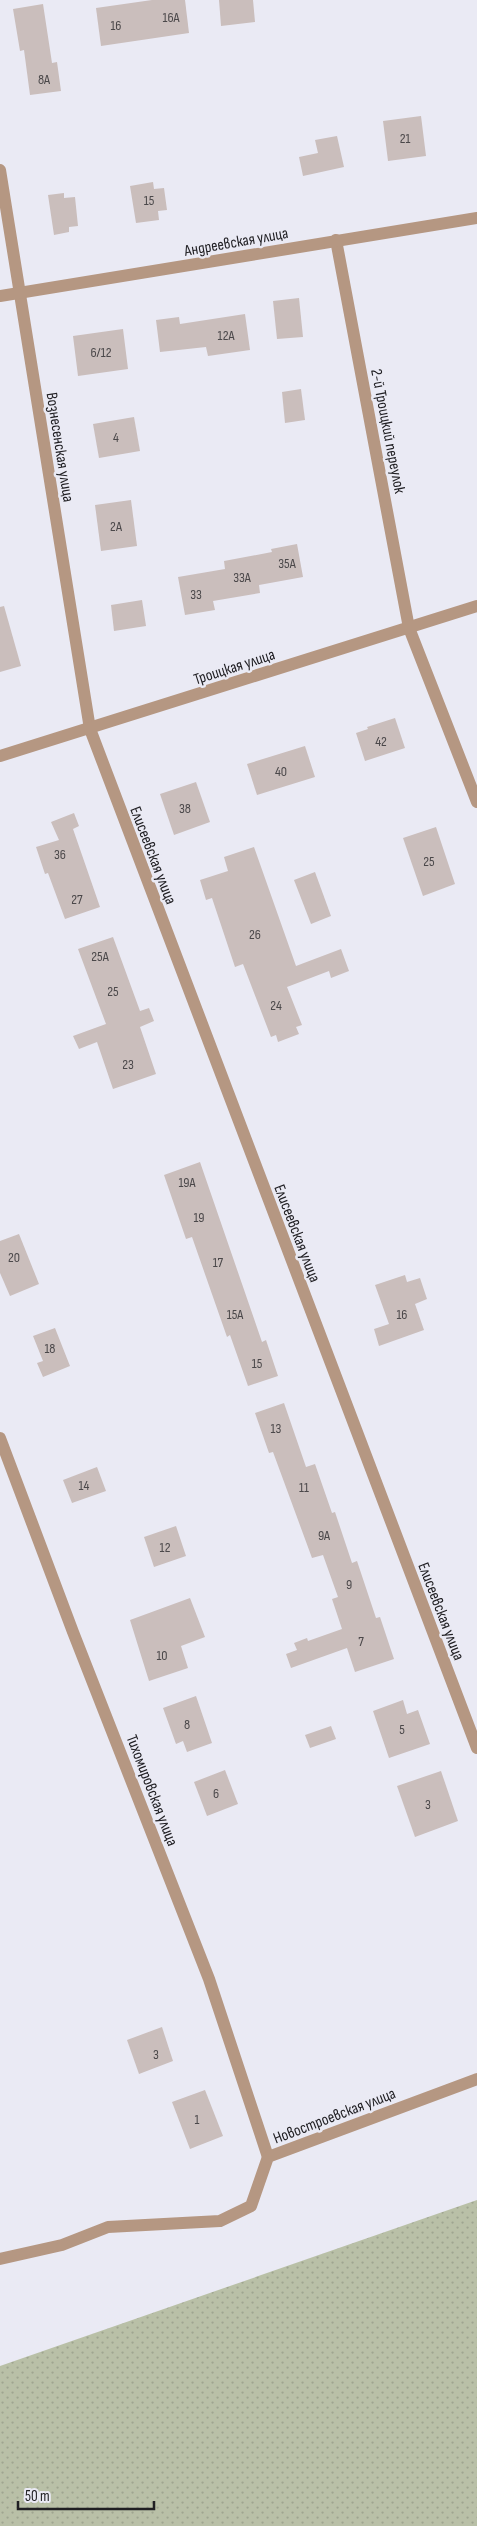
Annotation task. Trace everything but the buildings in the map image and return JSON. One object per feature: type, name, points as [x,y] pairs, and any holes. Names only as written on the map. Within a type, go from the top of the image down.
[{"type":"street","name":"Вознесенская улица","points":[[0,170],[90,729]]},
{"type":"street","name":"Андреевская улица","points":[[0,296],[477,218]]},
{"type":"street","name":"2-й Троицкий переулок","points":[[336,240],[409,628],[477,802]]},
{"type":"street","name":"Троицкая улица","points":[[0,756],[477,606]]},
{"type":"street","name":"Елисеевская улица","points":[[90,729],[477,1748]]},
{"type":"street","name":"Тихомировская улица","points":[[0,1438],[73,1632],[209,1979],[268,2157]]},
{"type":"street","name":"Новостроевская улица","points":[[0,2259],[62,2246],[108,2227],[220,2220],[251,2206],[268,2157],[477,2079]]},
{"type":"green space","points":[[477,2200],[477,2526],[0,2526],[0,2366]]}]
